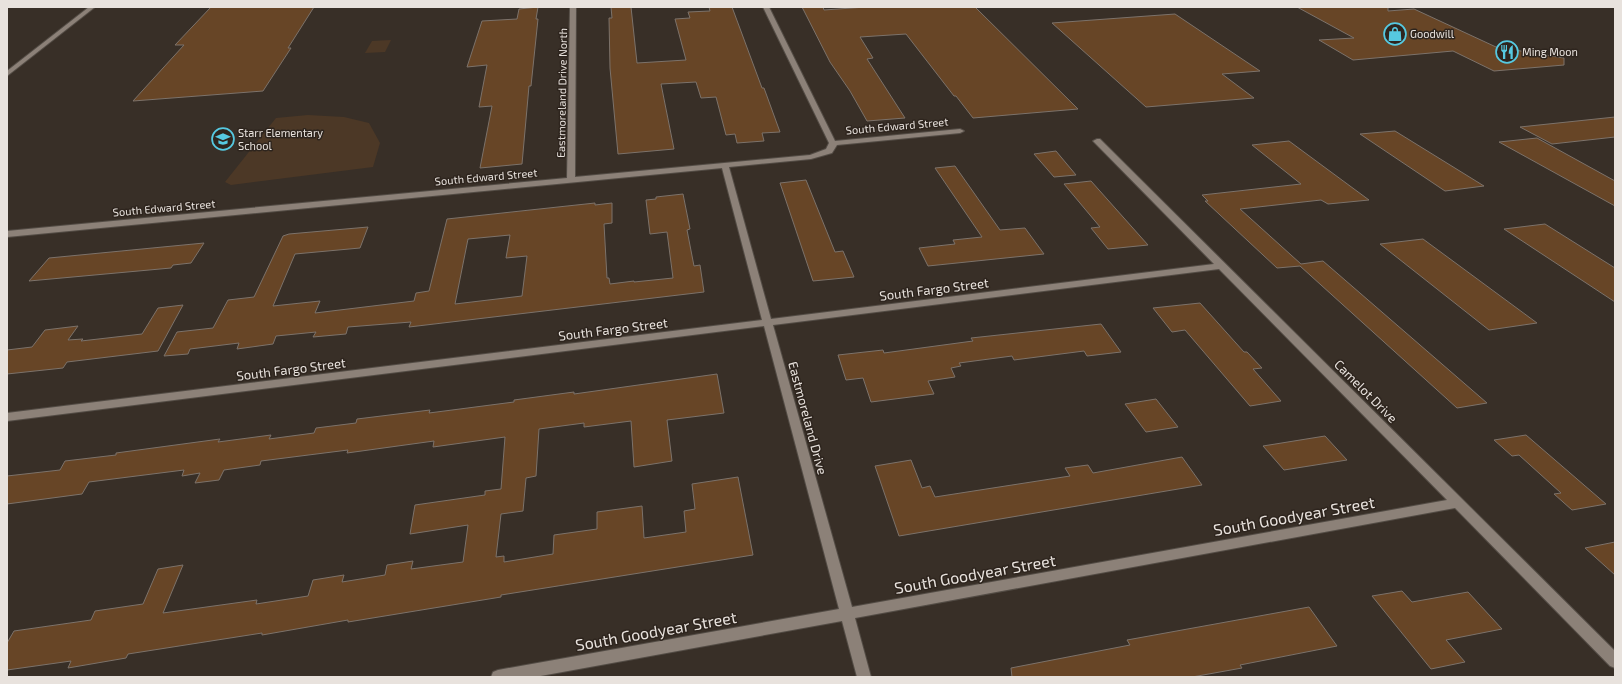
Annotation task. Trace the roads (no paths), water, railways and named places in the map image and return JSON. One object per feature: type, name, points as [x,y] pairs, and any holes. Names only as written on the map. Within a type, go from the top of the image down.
[{"type":"street","points":[[7,74],[92,7]]},
{"type":"street","name":"Eastmoreland Drive North","points":[[571,180],[573,7]]},
{"type":"street","points":[[766,7],[832,143]]},
{"type":"street","name":"South Edward Street","points":[[7,234],[818,156],[832,149],[832,143],[960,131]]},
{"type":"street","name":"Camelot Drive","points":[[1097,141],[1615,661]]},
{"type":"street","name":"Eastmoreland Drive","points":[[725,166],[864,677]]},
{"type":"street","name":"South Fargo Street","points":[[7,417],[1222,266]]},
{"type":"street","name":"South Goodyear Street","points":[[498,677],[1459,503]]},
{"type":"place","name":"Goodwill","points":[[1395,34]]},
{"type":"place","name":"Ming Moon","points":[[1507,52]]},
{"type":"place","name":"Starr Elementary School","points":[[223,139]]}]
